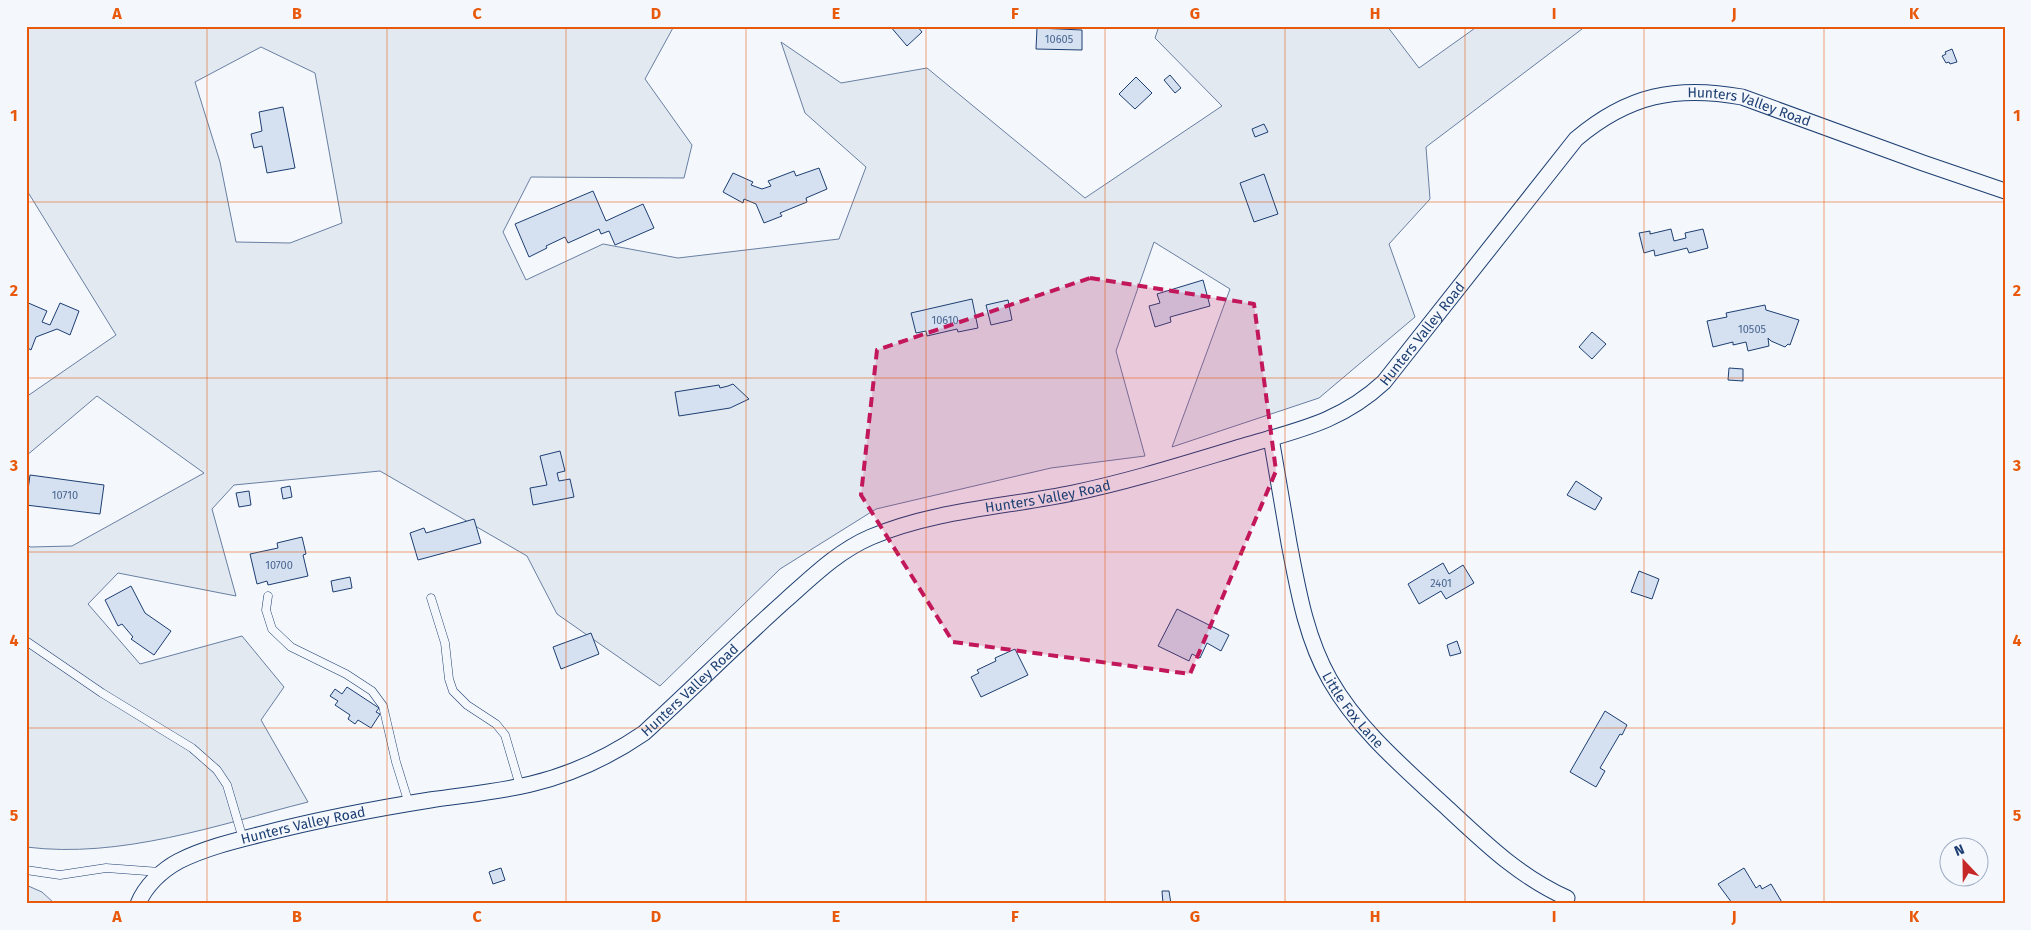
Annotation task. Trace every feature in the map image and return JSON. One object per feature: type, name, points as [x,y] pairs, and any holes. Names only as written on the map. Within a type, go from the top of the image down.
[{"type":"street","name":"Hunters Valley Road","points":[[138,904],[149,885],[162,872],[204,850],[289,827],[409,804],[520,786],[560,776],[593,764],[621,749],[644,733],[812,577],[848,549],[868,538],[897,527],[956,512],[1071,493],[1122,482],[1271,438],[1327,420],[1347,411],[1368,397],[1384,382],[1576,139],[1591,126],[1613,112],[1637,102],[1662,95],[1688,92],[1714,92],[1742,97],[2005,191]]},
{"type":"street","name":"Little Fox Lane","points":[[1271,438],[1295,576],[1308,633],[1319,660],[1331,682],[1358,719],[1387,752],[1497,854],[1522,874],[1567,898]]},
{"type":"lane","points":[[268,596],[266,610],[272,629],[291,647],[346,674],[372,690],[383,706],[396,762],[409,804]]},
{"type":"lane","points":[[431,598],[445,643],[449,679],[453,691],[467,705],[496,724],[505,735],[520,786]]},
{"type":"lane","points":[[26,642],[118,703],[192,748],[217,770],[227,785],[243,839]]},
{"type":"lane","points":[[26,870],[60,875],[106,868],[162,872]]},
{"type":"highlighted area","points":[[1090,278],[1254,304],[1276,471],[1190,674],[953,642],[861,495],[877,350]]},
{"type":"shaded area","points":[[26,26],[674,26],[645,79],[692,145],[684,178],[531,177],[503,232],[526,280],[603,244],[678,258],[839,239],[866,167],[805,113],[781,42],[841,83],[927,68],[1085,198],[1222,106],[1155,38],[1159,26],[1387,26],[1419,68],[1478,26],[1586,26],[1426,147],[1430,199],[1389,244],[1415,317],[1319,398],[1172,447],[1230,289],[1154,242],[1116,351],[1145,456],[1051,468],[876,509],[780,569],[660,686],[557,614],[527,556],[380,471],[234,485],[212,509],[236,596],[118,573],[88,604],[140,664],[242,636],[284,687],[261,720],[308,802],[168,838],[97,848],[26,847],[26,543],[30,547],[72,546],[204,473],[97,396],[26,456],[26,397],[116,335],[26,189]],"holes":[[[261,47],[315,73],[342,223],[290,243],[236,242],[220,162],[195,82]]]},
{"type":"shaded area","points":[[26,885],[42,892],[55,904],[26,904]]},
{"type":"building","points":[[890,26],[917,26],[922,32],[907,46]]},
{"type":"building","points":[[1037,28],[1082,30],[1082,50],[1036,49]]},
{"type":"building","points":[[1952,49],[1957,62],[1946,63],[1942,56],[1946,54],[1945,52]]},
{"type":"building","points":[[1170,75],[1181,88],[1175,93],[1164,80]]},
{"type":"building","points":[[1136,77],[1152,93],[1135,109],[1119,94]]},
{"type":"building","points":[[283,107],[295,168],[267,173],[262,146],[254,148],[251,134],[262,131],[259,112]]},
{"type":"building","points":[[1264,124],[1268,132],[1255,137],[1252,129]]},
{"type":"building","points":[[819,168],[827,189],[806,198],[807,202],[780,213],[782,216],[764,223],[756,204],[744,199],[743,203],[723,192],[733,173],[753,182],[751,185],[762,189],[771,186],[768,181],[794,171],[796,176]]},
{"type":"building","points":[[1264,174],[1278,214],[1254,222],[1240,183]]},
{"type":"building","points":[[593,191],[606,221],[643,204],[654,228],[615,245],[609,231],[601,234],[599,229],[568,243],[565,237],[529,257],[515,224]]},
{"type":"building","points":[[1671,229],[1674,241],[1686,238],[1685,233],[1703,229],[1708,248],[1689,253],[1687,248],[1655,256],[1654,250],[1644,253],[1639,233],[1650,231],[1650,234]]},
{"type":"building","points":[[1203,280],[1210,306],[1170,317],[1171,322],[1155,327],[1149,306],[1160,303],[1157,294]]},
{"type":"building","points":[[972,299],[978,328],[958,332],[957,329],[927,336],[926,331],[916,333],[911,313]]},
{"type":"building","points":[[1008,300],[1012,320],[991,325],[986,305]]},
{"type":"building","points":[[26,302],[47,311],[42,322],[50,325],[60,303],[79,311],[70,335],[57,329],[36,337],[31,350],[26,347]]},
{"type":"building","points":[[1765,305],[1766,310],[1799,320],[1790,345],[1788,344],[1785,347],[1768,338],[1769,346],[1748,351],[1746,342],[1733,345],[1733,342],[1713,347],[1707,321],[1727,317],[1726,313]]},
{"type":"building","points":[[1592,332],[1606,344],[1592,359],[1579,347]]},
{"type":"building","points":[[1729,368],[1743,369],[1743,381],[1728,380]]},
{"type":"building","points":[[733,384],[749,399],[730,408],[679,416],[675,392],[719,385],[720,388]]},
{"type":"building","points":[[560,451],[565,471],[557,473],[559,481],[570,479],[574,497],[533,505],[530,488],[547,485],[540,456]]},
{"type":"building","points":[[30,475],[104,485],[100,514],[26,505]]},
{"type":"building","points":[[1576,481],[1602,498],[1595,510],[1567,495]]},
{"type":"building","points":[[290,486],[292,497],[283,499],[281,488]]},
{"type":"building","points":[[249,491],[251,505],[239,507],[236,493]]},
{"type":"building","points":[[474,519],[481,543],[418,560],[410,533],[424,528],[426,533]]},
{"type":"building","points":[[302,537],[306,554],[303,555],[308,576],[268,585],[267,581],[257,584],[250,554],[278,548],[277,543]]},
{"type":"building","points":[[1443,563],[1449,574],[1463,565],[1474,583],[1446,599],[1441,591],[1419,604],[1408,584]]},
{"type":"building","points":[[1639,571],[1659,579],[1652,599],[1631,592]]},
{"type":"building","points":[[350,577],[352,588],[333,592],[331,581]]},
{"type":"building","points":[[131,586],[145,613],[171,631],[154,655],[131,639],[133,637],[122,624],[118,626],[105,600]]},
{"type":"building","points":[[1177,609],[1229,635],[1221,651],[1207,643],[1200,658],[1192,654],[1189,661],[1158,646]]},
{"type":"building","points":[[591,633],[599,654],[561,669],[553,647]]},
{"type":"building","points":[[1457,641],[1461,653],[1450,656],[1447,645]]},
{"type":"building","points":[[1015,649],[1028,675],[981,697],[971,677],[979,673],[977,670],[996,661],[995,658]]},
{"type":"building","points":[[347,687],[379,708],[376,712],[380,714],[371,728],[358,720],[355,724],[348,719],[350,715],[335,705],[338,701],[330,696],[335,689],[342,694]]},
{"type":"building","points":[[1605,711],[1627,725],[1600,768],[1605,771],[1596,787],[1570,772]]},
{"type":"building","points":[[501,868],[505,880],[493,884],[489,872]]},
{"type":"building","points":[[1744,868],[1756,888],[1760,885],[1762,889],[1771,884],[1783,904],[1730,904],[1732,903],[1718,884]]},
{"type":"building","points":[[1162,891],[1169,891],[1171,904],[1163,904]]}]
